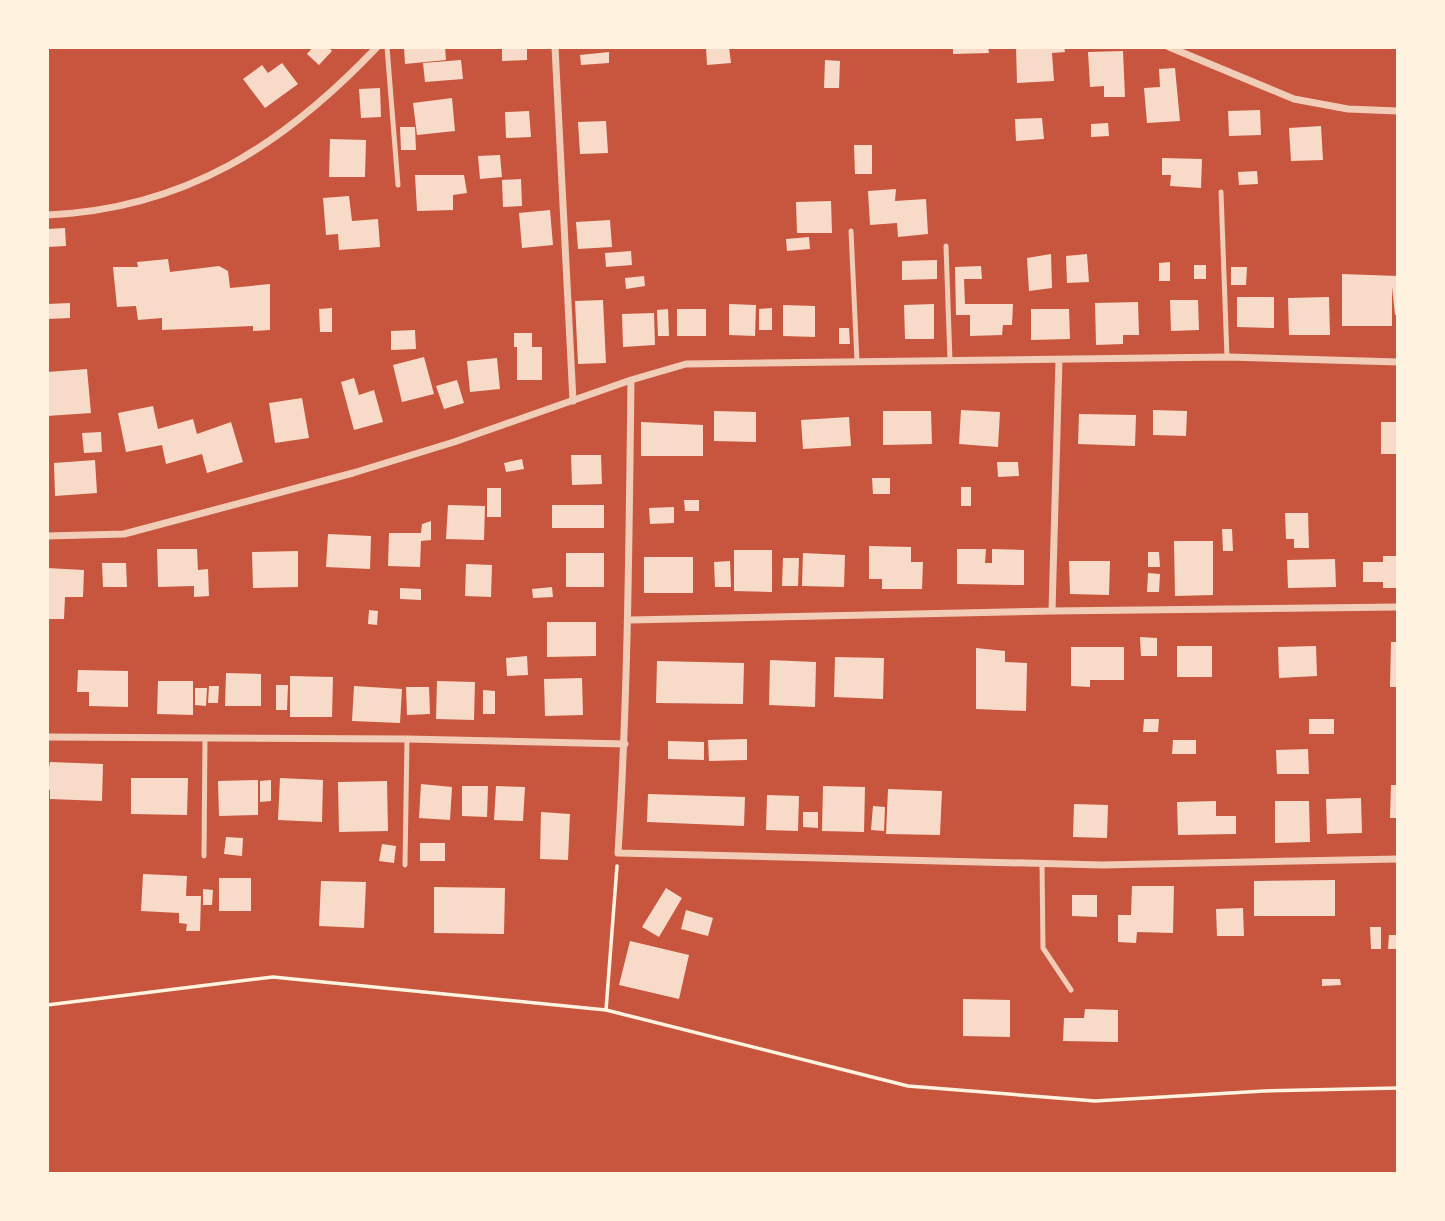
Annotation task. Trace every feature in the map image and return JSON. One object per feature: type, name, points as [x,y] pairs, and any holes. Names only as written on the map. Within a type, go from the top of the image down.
[{"type":"street","points":[[47,215],[103,210],[174,191],[217,173],[256,150],[308,112],[377,47]]},
{"type":"street","points":[[555,47],[573,401]]},
{"type":"street","points":[[1169,47],[1294,99],[1348,109],[1398,111]]},
{"type":"street","points":[[47,536],[124,534],[353,473],[454,442],[686,363],[1227,357],[1398,362]]},
{"type":"street","points":[[1052,611],[1059,360]]},
{"type":"street","points":[[631,380],[629,620],[618,853],[1102,865],[1398,859]]},
{"type":"street","points":[[629,620],[1398,607]]},
{"type":"street","points":[[47,737],[407,739],[625,744]]},
{"type":"lane","points":[[387,47],[398,185]]},
{"type":"lane","points":[[1221,192],[1227,357]]},
{"type":"lane","points":[[851,231],[858,361]]},
{"type":"lane","points":[[947,246],[950,361]]},
{"type":"lane","points":[[204,856],[205,738]]},
{"type":"lane","points":[[405,865],[407,739]]},
{"type":"lane","points":[[1042,863],[1042,948],[1071,990]]},
{"type":"path","points":[[606,1010],[618,853]]},
{"type":"path","points":[[47,1005],[273,978],[606,1010],[908,1086],[1094,1101],[1264,1091],[1398,1088]]},
{"type":"building","points":[[313,47],[328,47],[332,51],[319,65],[307,54]]},
{"type":"building","points":[[404,47],[445,47],[446,60],[405,64]]},
{"type":"building","points":[[502,47],[527,47],[527,60],[502,61]]},
{"type":"building","points":[[706,47],[729,47],[731,63],[707,65]]},
{"type":"building","points":[[953,47],[988,47],[989,53],[953,54]]},
{"type":"building","points":[[1016,47],[1064,47],[1065,52],[1052,53],[1054,81],[1017,83]]},
{"type":"building","points":[[1123,51],[1125,97],[1104,97],[1104,86],[1090,87],[1088,52]]},
{"type":"building","points":[[609,52],[609,63],[581,65],[580,55]]},
{"type":"building","points":[[461,60],[463,79],[425,82],[423,63]]},
{"type":"building","points":[[825,60],[840,61],[839,88],[824,88]]},
{"type":"building","points":[[282,63],[298,84],[265,108],[243,79],[262,65],[268,73]]},
{"type":"building","points":[[1175,68],[1180,121],[1147,123],[1144,88],[1160,87],[1159,69]]},
{"type":"building","points":[[380,88],[381,117],[361,118],[359,89]]},
{"type":"building","points":[[452,98],[455,131],[417,135],[413,103]]},
{"type":"building","points":[[1260,110],[1261,135],[1229,136],[1228,111]]},
{"type":"building","points":[[529,111],[531,137],[506,138],[505,112]]},
{"type":"building","points":[[1042,118],[1044,139],[1016,141],[1015,119]]},
{"type":"building","points":[[606,121],[608,153],[580,154],[578,122]]},
{"type":"building","points":[[1108,123],[1109,136],[1091,137],[1091,124]]},
{"type":"building","points":[[1321,126],[1323,160],[1291,161],[1289,128]]},
{"type":"building","points":[[400,127],[415,127],[416,150],[401,150]]},
{"type":"building","points":[[330,139],[366,140],[365,177],[329,177]]},
{"type":"building","points":[[854,145],[872,145],[872,174],[855,174]]},
{"type":"building","points":[[500,155],[502,177],[480,179],[478,156]]},
{"type":"building","points":[[1162,158],[1202,159],[1201,188],[1170,186],[1171,175],[1162,175]]},
{"type":"building","points":[[1257,171],[1258,184],[1239,185],[1238,172]]},
{"type":"building","points":[[415,175],[464,175],[467,193],[453,195],[453,210],[417,211]]},
{"type":"building","points":[[521,179],[522,206],[503,207],[502,180]]},
{"type":"building","points":[[896,189],[895,201],[926,199],[928,234],[898,237],[897,223],[870,225],[868,191]]},
{"type":"building","points":[[349,196],[352,221],[378,219],[380,247],[339,250],[338,234],[326,235],[323,198]]},
{"type":"building","points":[[831,201],[832,233],[797,233],[796,202]]},
{"type":"building","points":[[550,210],[553,245],[522,248],[519,213]]},
{"type":"building","points":[[610,220],[612,247],[578,249],[576,222]]},
{"type":"building","points":[[65,228],[66,246],[47,247],[47,229]]},
{"type":"building","points":[[809,237],[810,249],[787,251],[786,239]]},
{"type":"building","points":[[631,251],[632,265],[606,267],[605,253]]},
{"type":"building","points":[[1051,254],[1052,288],[1029,291],[1027,258]]},
{"type":"building","points":[[1087,254],[1089,282],[1067,283],[1066,256]]},
{"type":"building","points":[[168,259],[170,272],[219,266],[228,271],[230,288],[270,284],[270,330],[253,331],[253,326],[162,330],[162,318],[138,320],[136,306],[117,307],[113,267],[138,267],[137,262]]},
{"type":"building","points":[[937,260],[937,279],[902,280],[902,261]]},
{"type":"building","points":[[1170,262],[1170,281],[1159,281],[1159,263]]},
{"type":"building","points":[[1194,265],[1206,265],[1206,279],[1194,279]]},
{"type":"building","points":[[981,266],[982,279],[964,279],[965,304],[1013,304],[1012,325],[1003,325],[1002,335],[970,336],[970,315],[956,315],[955,267]]},
{"type":"building","points":[[1231,267],[1247,267],[1246,285],[1231,285]]},
{"type":"building","points":[[1342,274],[1398,276],[1398,315],[1395,315],[1392,287],[1392,326],[1342,326]]},
{"type":"building","points":[[644,276],[645,286],[626,289],[625,278]]},
{"type":"building","points":[[1237,297],[1274,297],[1274,328],[1237,327]]},
{"type":"building","points":[[1329,297],[1330,335],[1289,335],[1288,298]]},
{"type":"building","points":[[603,300],[606,363],[578,364],[575,301]]},
{"type":"building","points":[[1170,300],[1198,300],[1199,330],[1171,331]]},
{"type":"building","points":[[1138,302],[1139,335],[1123,335],[1123,344],[1096,345],[1095,303]]},
{"type":"building","points":[[70,303],[70,318],[47,319],[47,304]]},
{"type":"building","points":[[729,304],[756,305],[755,336],[729,335]]},
{"type":"building","points":[[934,304],[934,339],[905,339],[904,305]]},
{"type":"building","points":[[783,305],[815,306],[815,337],[783,336]]},
{"type":"building","points":[[332,308],[332,332],[320,332],[319,309]]},
{"type":"building","points":[[772,308],[772,330],[759,330],[759,309]]},
{"type":"building","points":[[668,309],[669,336],[658,336],[657,310]]},
{"type":"building","points":[[677,309],[706,309],[706,336],[677,336]]},
{"type":"building","points":[[1031,309],[1069,309],[1070,339],[1031,340]]},
{"type":"building","points":[[654,313],[655,345],[623,347],[622,314]]},
{"type":"building","points":[[839,328],[849,328],[850,344],[839,344]]},
{"type":"building","points":[[415,330],[416,349],[391,350],[391,331]]},
{"type":"building","points":[[514,333],[532,333],[532,347],[542,347],[542,380],[517,380],[517,347],[514,347]]},
{"type":"building","points":[[424,357],[434,394],[402,402],[393,365]]},
{"type":"building","points":[[497,358],[500,389],[470,392],[467,361]]},
{"type":"building","points":[[87,369],[91,413],[47,416],[47,372]]},
{"type":"building","points":[[354,378],[359,395],[374,390],[383,422],[354,430],[341,382]]},
{"type":"building","points":[[457,380],[464,403],[444,409],[436,386]]},
{"type":"building","points":[[302,398],[309,438],[275,443],[269,403]]},
{"type":"building","points":[[153,406],[158,429],[193,419],[197,434],[231,422],[243,462],[207,473],[202,454],[166,464],[162,445],[126,452],[118,413]]},
{"type":"building","points":[[961,410],[1000,412],[998,447],[959,444]]},
{"type":"building","points":[[1153,410],[1187,411],[1186,436],[1153,435]]},
{"type":"building","points":[[714,411],[756,412],[756,442],[714,441]]},
{"type":"building","points":[[883,411],[931,411],[932,444],[883,445]]},
{"type":"building","points":[[1079,414],[1136,415],[1135,446],[1078,444]]},
{"type":"building","points":[[849,417],[851,446],[803,449],[801,420]]},
{"type":"building","points":[[641,422],[703,425],[703,456],[641,456]]},
{"type":"building","points":[[1381,422],[1398,422],[1398,454],[1381,454]]},
{"type":"building","points":[[101,432],[102,452],[84,453],[82,433]]},
{"type":"building","points":[[571,455],[601,455],[602,484],[572,485]]},
{"type":"building","points":[[522,459],[524,469],[506,472],[504,463]]},
{"type":"building","points":[[95,460],[97,493],[55,496],[54,463]]},
{"type":"building","points":[[997,462],[1018,462],[1019,476],[998,477]]},
{"type":"building","points":[[872,478],[890,478],[890,494],[873,494]]},
{"type":"building","points":[[961,487],[971,487],[971,506],[961,506]]},
{"type":"building","points":[[487,488],[501,488],[501,517],[487,517]]},
{"type":"building","points":[[684,500],[699,500],[699,511],[685,511]]},
{"type":"building","points":[[448,505],[485,506],[484,540],[446,539]]},
{"type":"building","points":[[552,505],[604,505],[604,528],[552,528]]},
{"type":"building","points":[[674,507],[674,523],[650,524],[649,508]]},
{"type":"building","points":[[1285,513],[1308,513],[1309,548],[1294,548],[1294,539],[1286,539]]},
{"type":"building","points":[[431,521],[431,540],[421,541],[420,567],[388,566],[389,533],[421,533],[422,524]]},
{"type":"building","points":[[1222,529],[1232,529],[1233,551],[1223,551]]},
{"type":"building","points":[[328,534],[371,536],[370,569],[326,567]]},
{"type":"building","points":[[1174,541],[1213,541],[1213,595],[1175,596]]},
{"type":"building","points":[[869,546],[911,547],[911,562],[923,562],[922,589],[882,589],[882,579],[869,579]]},
{"type":"building","points":[[157,549],[197,549],[198,570],[208,569],[209,596],[194,597],[194,586],[158,587]]},
{"type":"building","points":[[957,549],[986,549],[985,563],[992,563],[992,549],[1024,550],[1024,585],[957,584]]},
{"type":"building","points":[[734,550],[772,550],[772,592],[734,591]]},
{"type":"building","points":[[298,551],[298,587],[253,588],[252,552]]},
{"type":"building","points":[[1148,552],[1159,552],[1160,567],[1148,567]]},
{"type":"building","points":[[566,553],[604,553],[604,587],[566,587]]},
{"type":"building","points":[[803,553],[845,555],[844,587],[802,586]]},
{"type":"building","points":[[1383,556],[1398,556],[1398,588],[1383,588],[1383,582],[1363,582],[1363,562],[1383,562]]},
{"type":"building","points":[[644,557],[693,557],[693,593],[644,593]]},
{"type":"building","points":[[783,558],[799,558],[798,586],[782,586]]},
{"type":"building","points":[[1335,559],[1336,587],[1288,588],[1287,560]]},
{"type":"building","points":[[730,561],[731,587],[715,587],[714,562]]},
{"type":"building","points":[[1069,561],[1110,561],[1109,595],[1070,594]]},
{"type":"building","points":[[102,563],[126,563],[127,587],[103,587]]},
{"type":"building","points":[[466,564],[492,565],[491,597],[465,596]]},
{"type":"building","points":[[47,568],[84,570],[83,597],[65,597],[64,619],[47,619]]},
{"type":"building","points":[[1148,573],[1160,574],[1159,592],[1147,592]]},
{"type":"building","points":[[552,587],[553,597],[533,598],[532,589]]},
{"type":"building","points":[[400,588],[421,589],[421,600],[400,599]]},
{"type":"building","points":[[369,610],[378,611],[377,625],[368,624]]},
{"type":"building","points":[[547,622],[596,622],[596,656],[547,657]]},
{"type":"building","points":[[1140,637],[1157,638],[1157,656],[1141,656]]},
{"type":"building","points":[[1391,642],[1398,642],[1398,687],[1390,687]]},
{"type":"building","points":[[1177,646],[1212,646],[1212,677],[1177,677]]},
{"type":"building","points":[[1316,646],[1317,676],[1279,678],[1278,647]]},
{"type":"building","points":[[1071,647],[1124,647],[1124,680],[1090,680],[1090,687],[1071,686]]},
{"type":"building","points":[[976,648],[1005,651],[1005,662],[1027,663],[1026,711],[976,709]]},
{"type":"building","points":[[527,656],[528,675],[507,676],[506,658]]},
{"type":"building","points":[[835,657],[884,658],[883,699],[834,697]]},
{"type":"building","points":[[770,660],[816,662],[815,707],[769,705]]},
{"type":"building","points":[[657,661],[744,663],[743,704],[656,703]]},
{"type":"building","points":[[78,670],[128,671],[128,707],[89,706],[89,692],[77,692]]},
{"type":"building","points":[[226,673],[261,674],[261,706],[225,706]]},
{"type":"building","points":[[290,676],[333,677],[332,717],[290,717]]},
{"type":"building","points":[[582,678],[583,715],[545,716],[544,679]]},
{"type":"building","points":[[158,681],[193,681],[193,715],[157,714]]},
{"type":"building","points":[[437,681],[475,682],[474,720],[436,719]]},
{"type":"building","points":[[276,685],[288,685],[287,710],[276,710]]},
{"type":"building","points":[[209,686],[219,686],[218,703],[208,703]]},
{"type":"building","points":[[354,686],[402,689],[400,723],[352,721]]},
{"type":"building","points":[[406,687],[429,687],[430,714],[407,715]]},
{"type":"building","points":[[195,688],[207,688],[206,706],[195,705]]},
{"type":"building","points":[[483,690],[495,691],[495,714],[483,714]]},
{"type":"building","points":[[1144,719],[1159,719],[1158,732],[1143,732]]},
{"type":"building","points":[[1309,719],[1334,719],[1334,734],[1309,734]]},
{"type":"building","points":[[747,739],[747,760],[709,761],[708,740]]},
{"type":"building","points":[[1173,740],[1196,740],[1196,754],[1172,754]]},
{"type":"building","points":[[668,741],[704,742],[704,760],[668,759]]},
{"type":"building","points":[[1308,749],[1309,774],[1277,774],[1276,750]]},
{"type":"building","points":[[50,762],[103,764],[102,801],[50,799],[50,790],[47,790],[47,768]]},
{"type":"building","points":[[131,778],[188,778],[187,815],[131,814]]},
{"type":"building","points":[[280,778],[323,780],[322,822],[278,820]]},
{"type":"building","points":[[258,780],[258,815],[219,816],[218,781]]},
{"type":"building","points":[[271,780],[271,801],[260,802],[260,781]]},
{"type":"building","points":[[387,781],[388,831],[339,832],[338,782]]},
{"type":"building","points":[[421,784],[452,787],[450,820],[419,818]]},
{"type":"building","points":[[1391,785],[1398,785],[1398,818],[1390,818]]},
{"type":"building","points":[[462,786],[488,786],[487,817],[462,816]]},
{"type":"building","points":[[496,786],[525,787],[523,821],[494,820]]},
{"type":"building","points":[[823,786],[865,787],[864,832],[822,831]]},
{"type":"building","points":[[888,789],[942,791],[940,835],[886,834]]},
{"type":"building","points":[[648,794],[745,797],[744,826],[647,822]]},
{"type":"building","points":[[767,795],[799,796],[798,831],[766,830]]},
{"type":"building","points":[[1361,798],[1362,833],[1327,834],[1326,799]]},
{"type":"building","points":[[1216,801],[1216,816],[1236,816],[1236,834],[1178,835],[1177,802]]},
{"type":"building","points":[[1275,801],[1309,801],[1310,842],[1275,843]]},
{"type":"building","points":[[1074,804],[1108,805],[1107,838],[1073,837]]},
{"type":"building","points":[[873,806],[885,807],[884,831],[871,830]]},
{"type":"building","points":[[541,812],[570,814],[568,860],[540,859]]},
{"type":"building","points":[[803,812],[818,812],[818,828],[803,827]]},
{"type":"building","points":[[226,837],[243,838],[242,856],[224,854]]},
{"type":"building","points":[[420,843],[445,843],[445,861],[420,861]]},
{"type":"building","points":[[382,844],[396,846],[394,863],[379,861]]},
{"type":"building","points":[[143,874],[187,876],[186,896],[201,896],[200,931],[186,931],[187,924],[179,923],[179,913],[141,911]]},
{"type":"building","points":[[219,878],[251,878],[251,911],[219,911]]},
{"type":"building","points":[[1335,880],[1335,916],[1254,916],[1254,881]]},
{"type":"building","points":[[321,881],[366,882],[364,928],[319,926]]},
{"type":"building","points":[[1132,886],[1174,886],[1173,933],[1137,932],[1136,943],[1118,942],[1118,915],[1131,915]]},
{"type":"building","points":[[434,887],[505,888],[504,934],[434,933]]},
{"type":"building","points":[[666,888],[682,898],[659,937],[642,927]]},
{"type":"building","points":[[203,889],[213,890],[212,905],[203,905]]},
{"type":"building","points":[[1072,895],[1097,895],[1097,917],[1072,916]]},
{"type":"building","points":[[1243,908],[1244,936],[1217,936],[1216,909]]},
{"type":"building","points":[[686,910],[713,918],[708,936],[681,929]]},
{"type":"building","points":[[1370,927],[1381,927],[1381,949],[1371,949]]},
{"type":"building","points":[[1389,935],[1398,935],[1398,949],[1388,949]]},
{"type":"building","points":[[630,941],[689,955],[679,999],[619,985]]},
{"type":"building","points":[[1322,979],[1340,979],[1341,985],[1322,986]]},
{"type":"building","points":[[963,999],[1010,1000],[1010,1037],[963,1036]]},
{"type":"building","points":[[1085,1009],[1118,1010],[1118,1042],[1063,1041],[1064,1018],[1084,1018]]}]
